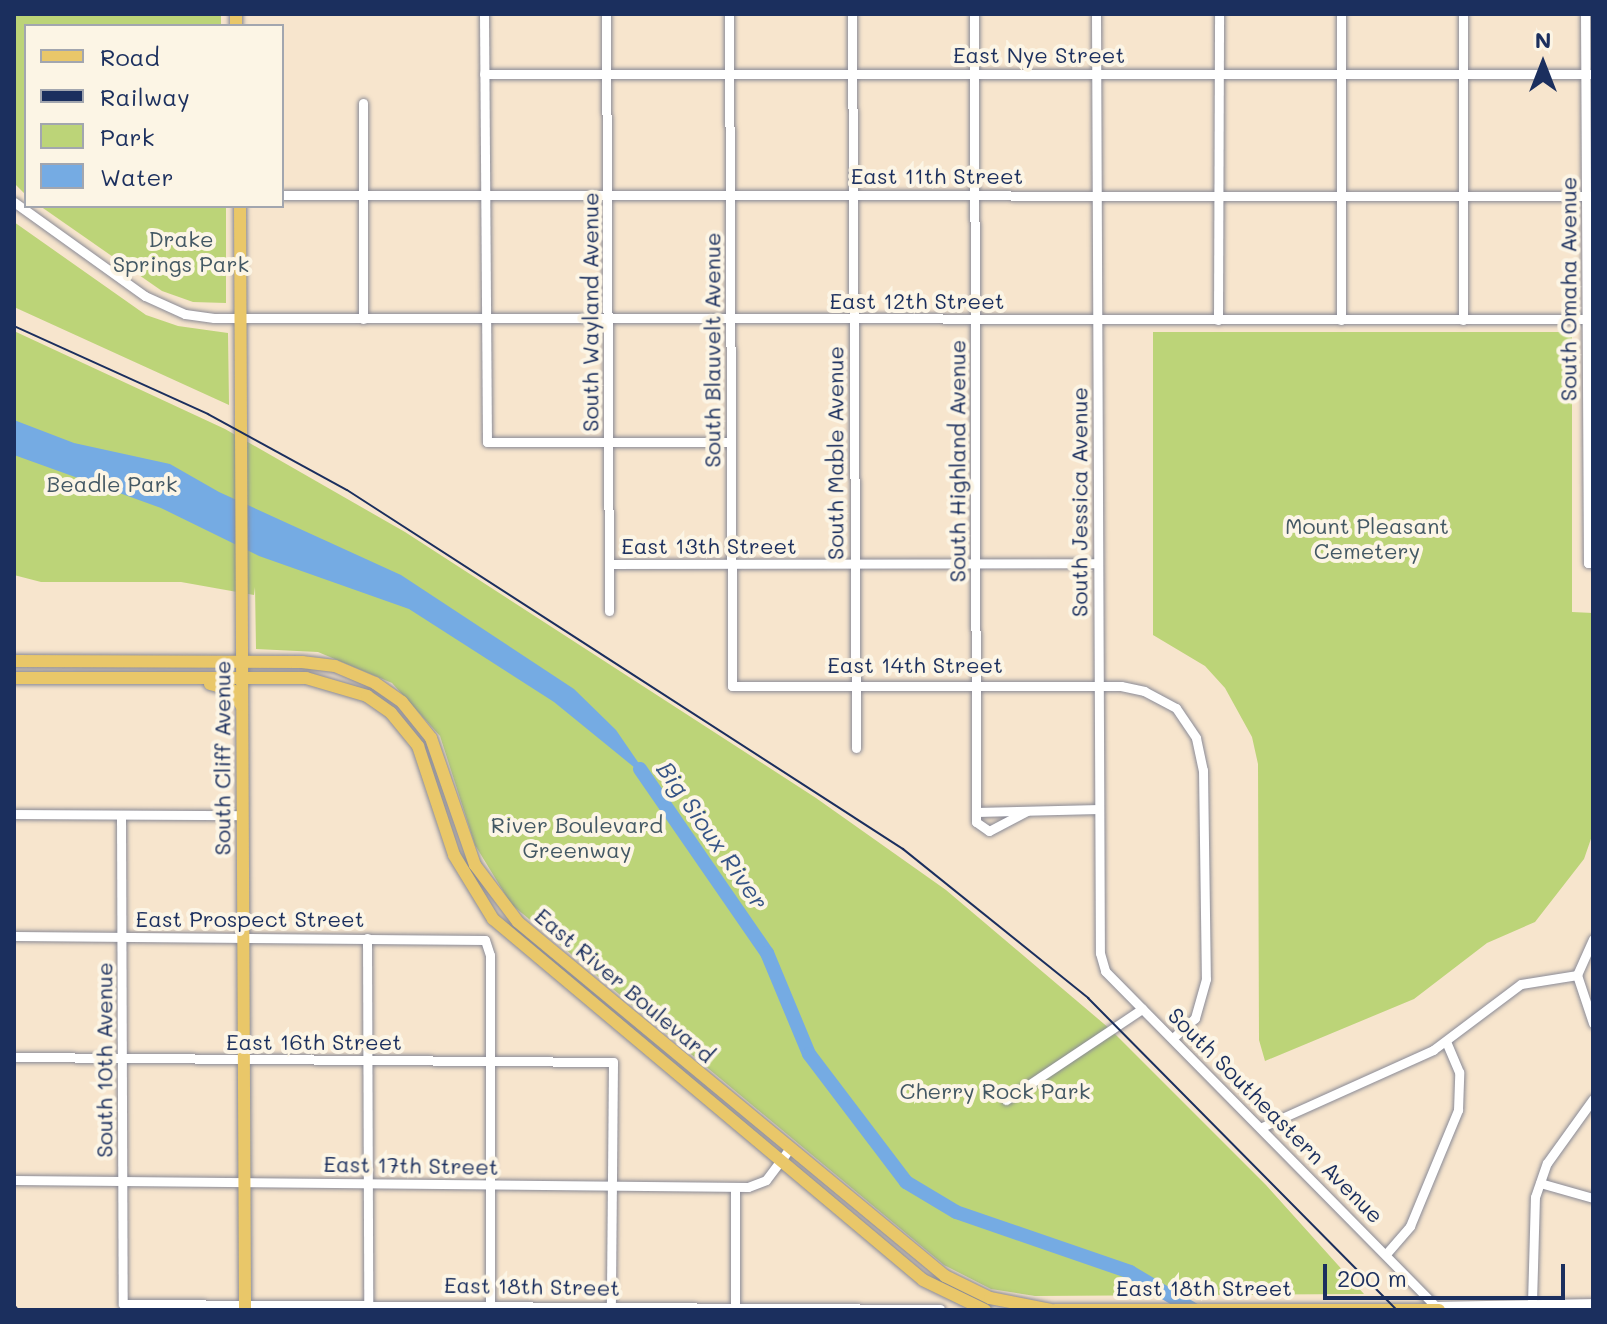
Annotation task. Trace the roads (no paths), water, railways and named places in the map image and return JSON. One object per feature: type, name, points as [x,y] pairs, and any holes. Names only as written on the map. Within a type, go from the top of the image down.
[{"type":"main road","name":"South Cliff Avenue","points":[[240,208],[245,1307]]},
{"type":"main road","points":[[242,631],[253,652],[320,656],[335,666]]},
{"type":"main road","points":[[14,661],[242,662]]},
{"type":"main road","points":[[136,678],[155,671],[222,671],[242,662]]},
{"type":"main road","name":"East River Boulevard","points":[[242,662],[335,666],[358,674],[402,702],[431,738],[468,850],[504,908],[956,1283],[990,1298],[1053,1310]]},
{"type":"main road","points":[[14,678],[242,678],[261,668],[358,674]]},
{"type":"main road","points":[[136,678],[153,684],[225,685],[242,706]]},
{"type":"main road","name":"East River Boulevard","points":[[242,678],[331,682],[367,696],[391,713],[426,760],[454,855],[493,919],[923,1280],[985,1310]]},
{"type":"main road","name":"East 18th Street","points":[[1053,1310],[1437,1308]]},
{"type":"street","points":[[484,14],[487,442],[731,442]]},
{"type":"street","name":"South Wayland Avenue","points":[[606,14],[609,611]]},
{"type":"street","name":"South Blauvelt Avenue","points":[[729,14],[732,686]]},
{"type":"street","name":"South Mable Avenue","points":[[852,14],[853,686],[856,748]]},
{"type":"street","name":"South Highland Avenue","points":[[974,14],[976,812]]},
{"type":"street","name":"South Jessica Avenue","points":[[1096,14],[1100,953],[1105,971],[1117,985]]},
{"type":"street","points":[[1218,320],[1219,14]]},
{"type":"street","points":[[1341,14],[1341,320]]},
{"type":"street","points":[[1463,14],[1463,320]]},
{"type":"street","name":"South Omaha Avenue","points":[[1585,14],[1589,74],[1590,563]]},
{"type":"street","name":"East Nye Street","points":[[484,74],[1589,74]]},
{"type":"street","points":[[363,103],[363,319]]},
{"type":"street","name":"East 11th Street","points":[[284,195],[1589,196]]},
{"type":"street","name":"East 12th Street","points":[[14,202],[159,303],[199,316],[486,320],[1590,319]]},
{"type":"street","name":"East 13th Street","points":[[609,564],[1097,563]]},
{"type":"street","name":"East 14th Street","points":[[732,686],[1098,686],[1144,691],[1168,703],[1186,720],[1201,755],[1205,995],[1195,1018],[1173,1038]]},
{"type":"street","points":[[1027,811],[989,831],[979,827],[976,812],[1099,809]]},
{"type":"street","points":[[14,814],[243,815]]},
{"type":"street","name":"South 10th Avenue","points":[[121,815],[123,1304]]},
{"type":"street","name":"East Prospect Street","points":[[14,936],[485,940],[490,955],[490,1062]]},
{"type":"street","points":[[367,938],[368,1307]]},
{"type":"street","points":[[1593,939],[1577,975],[1593,1023]]},
{"type":"street","points":[[1262,1127],[1446,1042],[1521,984],[1577,975]]},
{"type":"street","name":"South Southeastern Avenue","points":[[1117,985],[1262,1127],[1437,1308]]},
{"type":"street","points":[[1006,1100],[1142,1009]]},
{"type":"street","points":[[1386,1254],[1410,1226],[1458,1110],[1459,1072],[1446,1042]]},
{"type":"street","name":"East 16th Street","points":[[14,1057],[613,1062],[612,1186]]},
{"type":"street","points":[[490,1062],[490,1308]]},
{"type":"street","points":[[1532,1303],[1533,1211],[1540,1183],[1547,1163],[1593,1099]]},
{"type":"street","name":"East 17th Street","points":[[14,1180],[735,1187],[761,1183],[790,1148]]},
{"type":"street","points":[[1540,1183],[1593,1198]]},
{"type":"street","points":[[611,1308],[612,1186]]},
{"type":"street","points":[[735,1187],[735,1309]]},
{"type":"street","name":"East 18th Street","points":[[1437,1308],[1593,1303]]},
{"type":"street","name":"East 18th Street","points":[[123,1304],[940,1309]]},
{"type":"water","points":[[14,420],[74,443],[170,464],[219,492],[401,575],[574,689],[616,730],[651,781],[554,702],[409,609],[259,556],[161,508],[14,455]]},
{"type":"waterway","name":"Big Sioux River","points":[[640,769],[767,953],[809,1054],[906,1182],[956,1212],[1130,1272],[1194,1310]]},
{"type":"railway","points":[[14,326],[208,414],[347,490],[903,849],[1088,998],[1397,1310]]},
{"type":"railway","points":[[14,1305],[18,1310]]},
{"type":"park label","name":"Drake Springs Park","points":[[181,250]]},
{"type":"park label","name":"Beadle Park","points":[[112,484]]},
{"type":"park label","name":"Mount Pleasant Cemetery","points":[[1367,538]]},
{"type":"park label","name":"River Boulevard Greenway","points":[[577,836]]},
{"type":"park label","name":"Cherry Rock Park","points":[[995,1091]]}]
